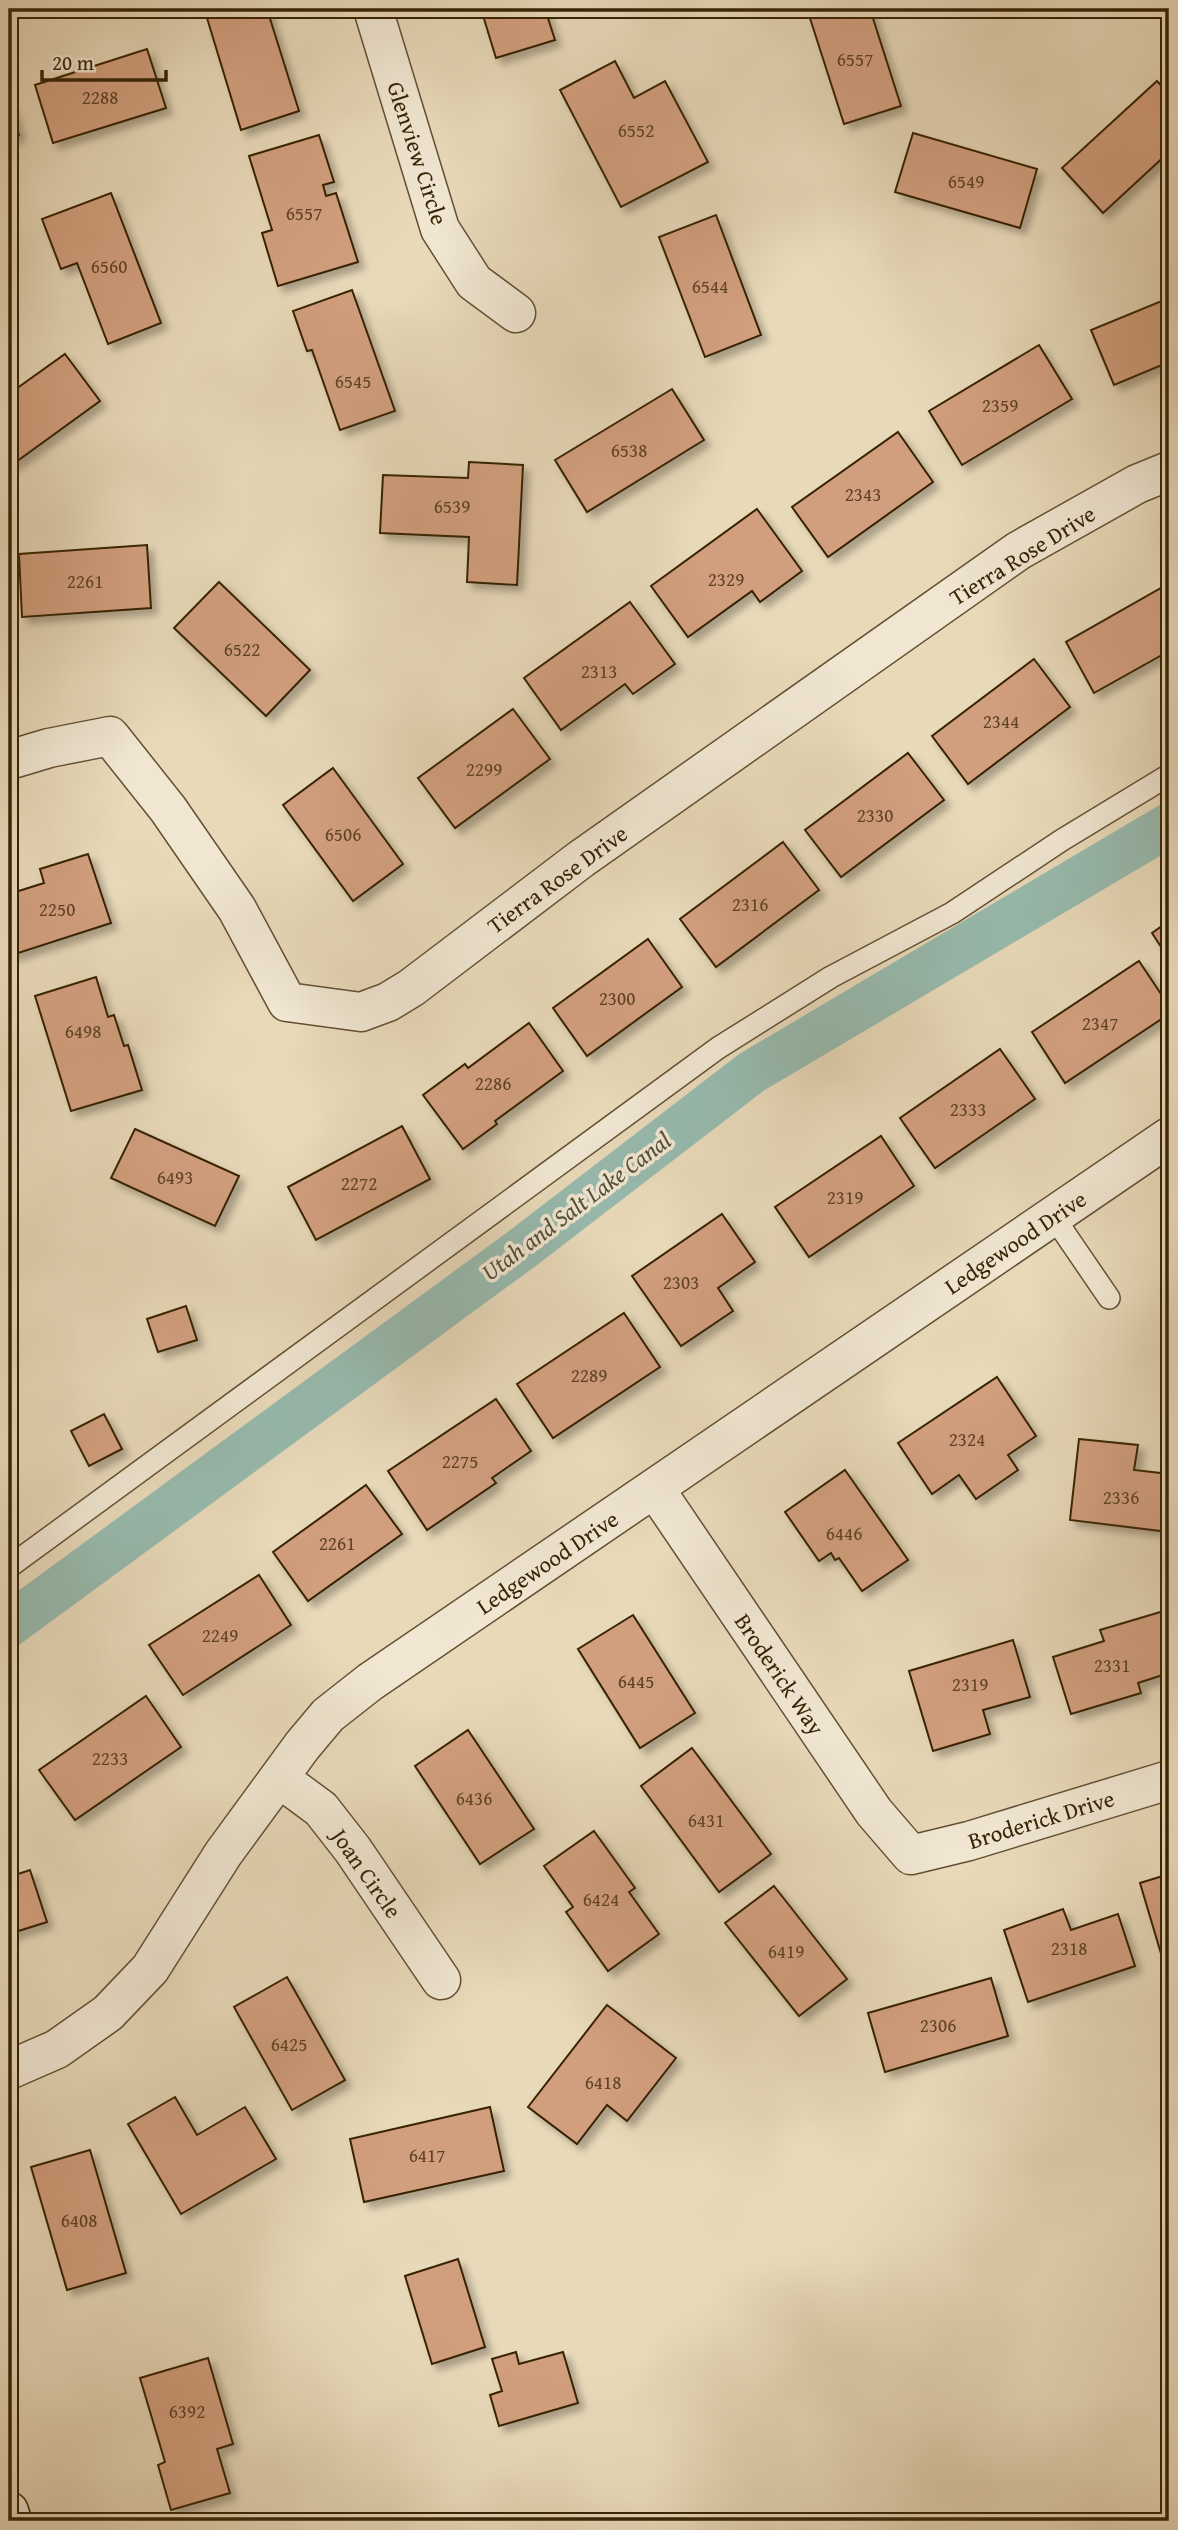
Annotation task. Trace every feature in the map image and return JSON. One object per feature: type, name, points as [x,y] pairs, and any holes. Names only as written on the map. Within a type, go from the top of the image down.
[{"type":"street","name":"Glenview Circle","points":[[373,9],[440,229],[474,282],[516,313]]},
{"type":"street","name":"Tierra Rose Drive","points":[[9,760],[49,748],[110,736],[168,810],[237,909],[288,1002],[361,1012],[388,1002],[411,988],[581,859],[1018,551],[1137,484],[1169,471]]},
{"type":"street","name":"Ledgewood Drive","points":[[9,2070],[57,2049],[108,2013],[150,1969],[223,1854],[328,1715],[370,1682],[1169,1137]]},
{"type":"street","name":"Broderick Way","points":[[655,1489],[874,1812],[911,1855]]},
{"type":"street","name":"Joan Circle","points":[[279,1778],[321,1809],[353,1850],[441,1980]]},
{"type":"street","name":"Broderick Drive","points":[[911,1855],[969,1841],[1169,1780]]},
{"type":"street","points":[[9,2511],[12,2521]]},
{"type":"lane","points":[[9,1567],[718,1048],[831,977],[952,913],[1062,840],[1169,775]]},
{"type":"lane","points":[[1053,1216],[1109,1298]]},
{"type":"building","points":[[237,9],[267,9],[299,111],[241,130],[207,18]]},
{"type":"building","points":[[481,9],[545,9],[555,40],[496,58]]},
{"type":"building","points":[[819,9],[870,9],[901,106],[844,124],[808,12]]},
{"type":"building","points":[[1159,9],[1169,9],[1169,34],[1164,35]]},
{"type":"building","points":[[147,49],[166,108],[53,143],[35,85]]},
{"type":"building","points":[[615,61],[634,98],[665,81],[708,162],[621,207],[560,90]]},
{"type":"building","points":[[1157,81],[1169,94],[1169,152],[1103,213],[1062,168]]},
{"type":"building","points":[[9,100],[19,135],[9,138]]},
{"type":"building","points":[[913,133],[1037,169],[1020,228],[895,192]]},
{"type":"building","points":[[319,135],[334,182],[323,185],[326,196],[336,193],[358,262],[278,286],[262,233],[272,230],[249,156]]},
{"type":"building","points":[[111,193],[161,323],[108,344],[77,263],[61,269],[42,219]]},
{"type":"building","points":[[716,215],[761,335],[705,357],[659,237]]},
{"type":"building","points":[[352,290],[395,411],[340,430],[312,350],[307,351],[293,311]]},
{"type":"building","points":[[1169,298],[1169,362],[1114,385],[1091,330]]},
{"type":"building","points":[[1039,345],[1072,399],[962,465],[929,411]]},
{"type":"building","points":[[65,354],[100,401],[9,467],[9,394]]},
{"type":"building","points":[[672,389],[704,440],[587,512],[555,460]]},
{"type":"building","points":[[898,432],[933,482],[828,557],[792,507]]},
{"type":"building","points":[[469,462],[523,465],[517,585],[467,582],[469,537],[380,533],[383,475],[468,478]]},
{"type":"building","points":[[757,509],[802,571],[760,602],[752,591],[688,637],[651,586]]},
{"type":"building","points":[[147,545],[151,608],[22,617],[19,554]]},
{"type":"building","points":[[219,582],[310,670],[266,716],[174,628]]},
{"type":"building","points":[[1168,584],[1169,651],[1094,693],[1066,642]]},
{"type":"building","points":[[630,602],[675,664],[633,694],[625,684],[561,730],[524,678]]},
{"type":"building","points":[[1034,659],[1070,707],[968,784],[932,736]]},
{"type":"building","points":[[513,709],[550,759],[455,828],[418,778]]},
{"type":"building","points":[[908,753],[944,800],[841,877],[805,830]]},
{"type":"building","points":[[333,768],[403,864],[353,901],[283,805]]},
{"type":"building","points":[[783,842],[819,890],[716,967],[680,919]]},
{"type":"building","points":[[88,854],[111,923],[9,956],[9,894],[44,883],[40,869]]},
{"type":"building","points":[[1169,921],[1169,959],[1152,933]]},
{"type":"building","points":[[648,939],[682,987],[587,1056],[553,1008]]},
{"type":"building","points":[[1139,961],[1169,1006],[1169,1014],[1065,1083],[1032,1032]]},
{"type":"building","points":[[96,977],[108,1017],[114,1015],[124,1046],[128,1045],[142,1090],[71,1111],[35,996]]},
{"type":"building","points":[[529,1023],[563,1071],[495,1121],[497,1124],[463,1149],[423,1095],[465,1064],[468,1068]]},
{"type":"building","points":[[1000,1049],[1035,1099],[935,1168],[900,1118]]},
{"type":"building","points":[[402,1126],[430,1179],[316,1240],[288,1187]]},
{"type":"building","points":[[135,1129],[239,1176],[215,1226],[111,1178]]},
{"type":"building","points":[[881,1136],[914,1186],[809,1257],[775,1207]]},
{"type":"building","points":[[722,1214],[755,1262],[718,1288],[733,1311],[681,1346],[632,1276]]},
{"type":"building","points":[[186,1306],[197,1340],[158,1352],[147,1319]]},
{"type":"building","points":[[624,1313],[660,1367],[553,1438],[517,1384]]},
{"type":"building","points":[[997,1377],[1036,1436],[1008,1455],[1018,1470],[976,1499],[959,1475],[932,1494],[898,1443]]},
{"type":"building","points":[[496,1399],[531,1451],[492,1478],[496,1483],[427,1530],[388,1471]]},
{"type":"building","points":[[104,1414],[122,1449],[89,1466],[71,1431]]},
{"type":"building","points":[[1079,1439],[1138,1445],[1134,1470],[1169,1474],[1169,1532],[1070,1520]]},
{"type":"building","points":[[845,1470],[908,1560],[862,1591],[839,1558],[835,1560],[831,1553],[819,1561],[785,1512]]},
{"type":"building","points":[[366,1485],[402,1534],[308,1601],[273,1552]]},
{"type":"building","points":[[259,1575],[291,1625],[183,1695],[149,1645]]},
{"type":"building","points":[[1167,1610],[1169,1673],[1138,1683],[1141,1693],[1071,1714],[1053,1657],[1104,1641],[1100,1630]]},
{"type":"building","points":[[633,1615],[695,1713],[640,1748],[578,1649]]},
{"type":"building","points":[[1013,1640],[1030,1697],[983,1710],[990,1734],[933,1751],[909,1671]]},
{"type":"building","points":[[146,1696],[181,1747],[75,1820],[39,1770]]},
{"type":"building","points":[[468,1730],[534,1829],[480,1864],[415,1766]]},
{"type":"building","points":[[692,1748],[771,1854],[719,1892],[641,1786]]},
{"type":"building","points":[[594,1831],[635,1888],[629,1892],[659,1934],[608,1971],[566,1912],[573,1907],[544,1866]]},
{"type":"building","points":[[30,1870],[47,1922],[9,1934],[9,1877]]},
{"type":"building","points":[[1169,1874],[1169,1976],[1168,1977],[1140,1883]]},
{"type":"building","points":[[774,1886],[847,1979],[799,2016],[725,1923]]},
{"type":"building","points":[[1063,1909],[1071,1930],[1118,1914],[1135,1966],[1028,2002],[1004,1930]]},
{"type":"building","points":[[287,1977],[345,2080],[292,2110],[234,2007]]},
{"type":"building","points":[[991,1978],[1008,2036],[885,2072],[868,2013]]},
{"type":"building","points":[[607,2005],[676,2058],[627,2121],[607,2105],[577,2144],[528,2107]]},
{"type":"building","points":[[175,2097],[197,2135],[245,2107],[276,2159],[181,2214],[128,2124]]},
{"type":"building","points":[[490,2107],[504,2171],[364,2202],[350,2139]]},
{"type":"building","points":[[90,2150],[126,2273],[67,2290],[31,2167]]},
{"type":"building","points":[[458,2259],[485,2347],[432,2364],[405,2276]]},
{"type":"building","points":[[516,2352],[519,2364],[563,2352],[578,2403],[499,2426],[490,2395],[502,2391],[492,2359]]},
{"type":"building","points":[[208,2358],[233,2444],[217,2449],[230,2493],[171,2510],[158,2465],[165,2462],[140,2378]]},
{"type":"waterway","name":"Utah and Salt Lake Canal","points":[[9,1625],[523,1248],[752,1072],[1169,825]]}]
